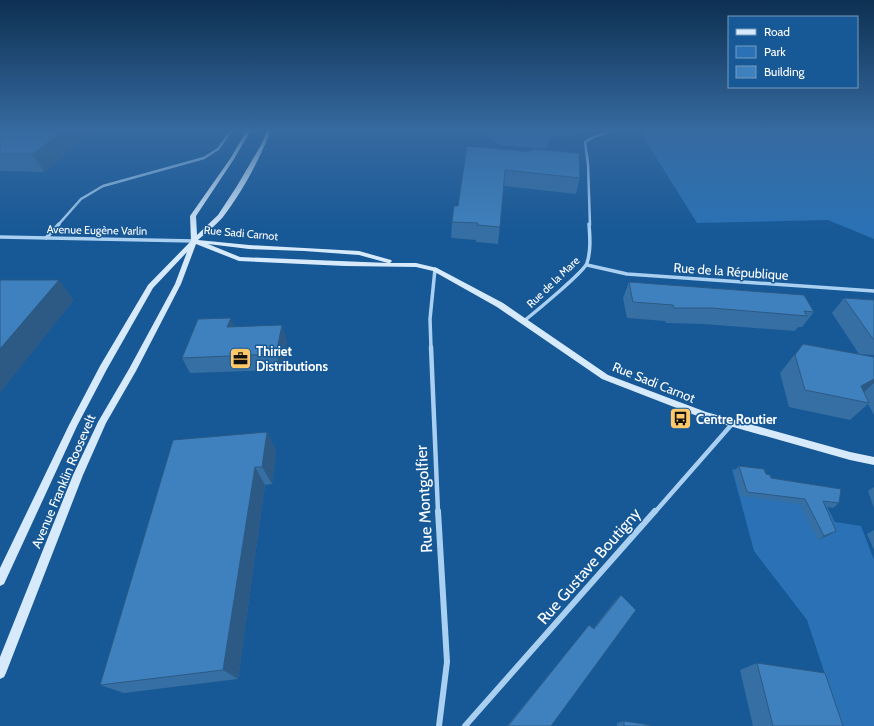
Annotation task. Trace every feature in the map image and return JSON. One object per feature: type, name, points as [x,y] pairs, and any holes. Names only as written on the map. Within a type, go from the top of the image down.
[{"type":"main road","name":"Avenue Franklin Roosevelt","points":[[0,673],[78,475],[102,422],[132,371],[178,284],[194,240],[193,216],[229,164]]},
{"type":"main road","name":"Avenue Franklin Roosevelt","points":[[0,580],[73,425],[103,368],[150,287],[194,240],[220,216],[253,164]]},
{"type":"main road","name":"Rue Sadi Carnot","points":[[194,240],[239,258],[251,260],[344,264],[401,264],[416,265],[435,270],[500,305],[605,377],[705,415],[874,461]]},
{"type":"main road","name":"Rue Sadi Carnot","points":[[194,240],[249,247],[304,248],[359,253],[401,264]]},
{"type":"street","points":[[46,238],[81,199],[102,186],[183,164]]},
{"type":"street","name":"Rue de la Mare","points":[[524,321],[587,266],[590,244],[588,164]]},
{"type":"street","name":"Avenue Eugène Varlin","points":[[0,237],[194,240]]},
{"type":"street","name":"Rue de la République","points":[[587,266],[627,274],[874,291]]},
{"type":"street","name":"Rue Montgolfier","points":[[435,270],[430,319],[434,446],[447,662],[441,721],[439,726]]},
{"type":"street","name":"Rue Gustave Boutigny","points":[[465,726],[733,423]]},
{"type":"green space","points":[[660,164],[874,164],[874,239],[828,220],[697,223]]},
{"type":"green space","points":[[732,469],[817,488],[835,522],[861,526],[874,560],[874,726],[842,726],[807,620],[754,551]]},
{"type":"building","points":[[464,164],[579,164],[580,178],[505,170],[500,227],[477,225],[478,223],[452,222],[454,206],[458,206]]},
{"type":"building","points":[[0,280],[59,280],[0,349]]},
{"type":"building","points":[[629,282],[804,295],[814,312],[804,311],[807,316],[712,308],[674,308],[673,305],[633,302]]},
{"type":"building","points":[[844,298],[874,300],[874,339],[873,339]]},
{"type":"building","points":[[231,318],[227,327],[282,325],[276,354],[182,358],[198,319]]},
{"type":"building","points":[[803,344],[874,357],[874,379],[861,386],[869,403],[805,390],[795,355]]},
{"type":"building","points":[[267,432],[262,467],[255,467],[223,670],[100,685],[173,440]]},
{"type":"building","points":[[739,466],[764,469],[766,474],[770,475],[771,478],[841,489],[839,503],[823,501],[836,531],[824,536],[805,499],[747,492]]},
{"type":"building","points":[[621,595],[636,610],[551,726],[508,726],[589,625],[594,629]]},
{"type":"building","points":[[757,663],[825,673],[843,726],[773,726]]},
{"type":"building","points":[[624,721],[650,725],[650,726],[624,726]]},
{"type":"place","name":"Thiriet Distributions","points":[[240,358]]},
{"type":"place","name":"Centre Routier","points":[[680,419]]}]
